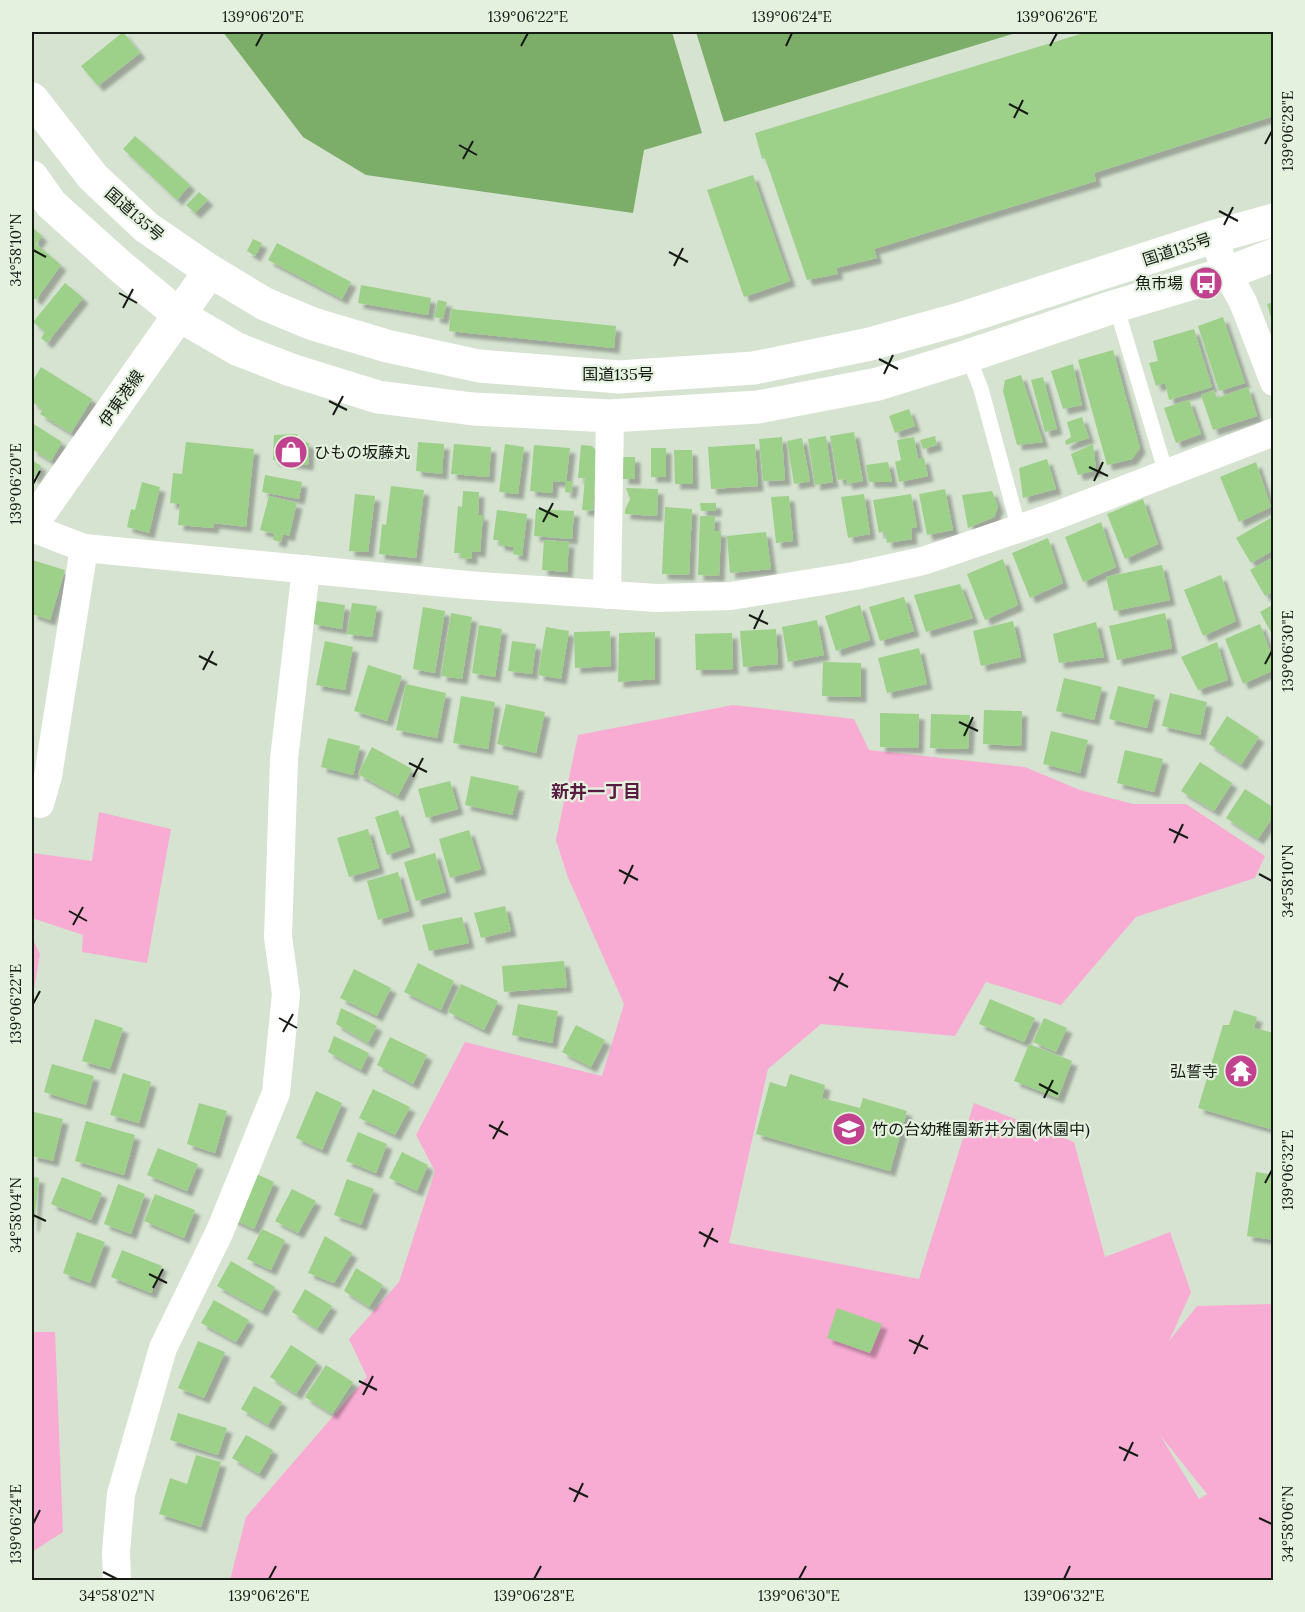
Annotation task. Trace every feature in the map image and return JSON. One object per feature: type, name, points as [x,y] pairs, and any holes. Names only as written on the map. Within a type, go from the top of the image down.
[{"type":"main road","name":"国道135号","points":[[32,99],[93,177],[146,227],[210,271],[265,304],[313,324],[387,346],[478,366],[619,377],[754,368],[870,344],[960,320],[1213,237],[1274,220]]},
{"type":"main road","points":[[32,177],[51,204],[120,266],[179,315],[237,349],[291,370],[378,397],[472,409],[610,416],[758,407],[878,384],[1116,306],[1227,273],[1274,255]]},
{"type":"main road","name":"伊東港線","points":[[32,526],[210,271]]},
{"type":"street","points":[[1213,237],[1227,273],[1243,303],[1274,382]]},
{"type":"street","points":[[607,595],[610,416]]},
{"type":"street","points":[[32,526],[84,548],[466,585],[656,598],[731,596],[854,576],[923,561],[1050,518],[1274,432]]},
{"type":"street","points":[[40,804],[48,776],[84,548]]},
{"type":"street","points":[[117,1581],[116,1552],[121,1494],[163,1348],[220,1231],[276,1093],[286,994],[278,937],[284,759],[306,569]]},
{"type":"lane","points":[[1116,306],[1166,473]]},
{"type":"lane","points":[[968,356],[981,389],[1019,529]]},
{"type":"shaded area","points":[[223,32],[672,32],[702,133],[644,150],[633,213],[366,175],[303,137]]},
{"type":"shaded area","points":[[696,32],[1019,32],[724,122]]},
{"type":"shaded area","points":[[733,705],[854,719],[869,750],[1025,767],[1080,790],[1133,804],[1186,804],[1265,856],[1255,878],[1136,917],[1061,1005],[986,982],[955,1036],[821,1024],[768,1069],[729,1243],[919,1279],[974,1103],[1074,1142],[1105,1257],[1170,1232],[1191,1292],[1169,1341],[1197,1306],[1273,1304],[1273,1580],[230,1580],[246,1517],[367,1377],[349,1339],[399,1282],[435,1171],[416,1135],[465,1042],[602,1076],[624,1004],[567,875],[556,840],[578,735]],"holes":[[[1160,1435],[1207,1494],[1199,1499]]]},
{"type":"shaded area","points":[[99,812],[171,829],[147,963],[82,952],[83,935],[32,918],[32,853],[92,861]]},
{"type":"shaded area","points":[[32,938],[40,954],[32,1001]]},
{"type":"shaded area","points":[[32,1332],[55,1332],[63,1532],[32,1552]]},
{"type":"building","points":[[123,32],[140,53],[98,86],[81,66]]},
{"type":"building","points":[[1087,32],[1274,32],[1274,116],[1094,173],[1096,181],[874,249],[877,258],[836,268],[838,274],[807,280],[765,158],[762,159],[755,133]]},
{"type":"building","points":[[135,136],[190,185],[177,200],[123,149]]},
{"type":"building","points":[[753,175],[790,281],[744,297],[707,190]]},
{"type":"building","points":[[199,192],[208,200],[195,213],[186,205]]},
{"type":"building","points":[[32,227],[42,236],[36,244],[61,265],[36,300],[32,296]]},
{"type":"building","points":[[253,239],[262,243],[255,256],[247,251]]},
{"type":"building","points":[[277,243],[351,282],[342,299],[268,260]]},
{"type":"building","points":[[65,283],[83,298],[47,343],[41,338],[45,332],[33,322]]},
{"type":"building","points":[[361,285],[431,298],[428,315],[358,303]]},
{"type":"building","points":[[438,300],[447,302],[443,319],[434,317]]},
{"type":"building","points":[[1274,302],[1274,324],[1273,324],[1267,304]]},
{"type":"building","points":[[451,309],[616,326],[614,348],[449,331]]},
{"type":"building","points":[[1223,317],[1245,383],[1219,391],[1198,326]]},
{"type":"building","points":[[1194,329],[1212,387],[1169,400],[1165,383],[1156,386],[1149,363],[1158,361],[1153,341]]},
{"type":"building","points":[[1113,350],[1140,448],[1132,459],[1107,465],[1078,360]]},
{"type":"building","points":[[1073,364],[1082,405],[1063,409],[1051,371]]},
{"type":"building","points":[[41,367],[92,399],[71,433],[40,414],[43,409],[32,402],[32,382]]},
{"type":"building","points":[[1021,375],[1043,442],[1017,445],[1003,391],[1005,380]]},
{"type":"building","points":[[1043,377],[1057,429],[1045,432],[1031,380]]},
{"type":"building","points":[[1248,387],[1257,416],[1213,430],[1201,395],[1214,390],[1217,398]]},
{"type":"building","points":[[1189,400],[1201,434],[1176,443],[1164,408]]},
{"type":"building","points":[[909,409],[915,426],[895,433],[889,416]]},
{"type":"building","points":[[1082,417],[1089,438],[1066,445],[1065,441],[1071,437],[1067,422]]},
{"type":"building","points":[[32,423],[62,442],[51,461],[32,449]]},
{"type":"building","points":[[854,432],[863,481],[847,484],[846,479],[838,480],[830,436]]},
{"type":"building","points":[[297,434],[299,440],[309,443],[308,465],[273,460],[274,435]]},
{"type":"building","points":[[826,436],[833,482],[815,485],[808,439]]},
{"type":"building","points":[[935,436],[937,445],[923,449],[920,440]]},
{"type":"building","points":[[782,437],[785,480],[763,481],[759,439]]},
{"type":"building","points":[[914,437],[918,459],[924,458],[928,476],[899,482],[895,462],[901,460],[897,440]]},
{"type":"building","points":[[802,438],[810,481],[794,484],[787,441]]},
{"type":"building","points":[[186,442],[254,449],[246,527],[214,523],[213,528],[178,525],[180,504],[170,503],[173,473],[182,474]]},
{"type":"building","points":[[418,442],[444,444],[442,474],[416,471]]},
{"type":"building","points":[[454,444],[491,447],[489,477],[451,474]]},
{"type":"building","points":[[505,444],[524,447],[518,494],[499,492]]},
{"type":"building","points":[[755,444],[758,486],[711,489],[708,447]]},
{"type":"building","points":[[1093,444],[1096,470],[1078,475],[1071,454]]},
{"type":"building","points":[[534,445],[570,448],[566,482],[553,481],[552,493],[530,491]]},
{"type":"building","points":[[581,445],[592,446],[597,451],[593,511],[582,510],[585,478],[578,478]]},
{"type":"building","points":[[651,448],[666,448],[666,477],[651,477]]},
{"type":"building","points":[[674,450],[692,450],[693,484],[675,484]]},
{"type":"building","points":[[623,457],[635,457],[635,479],[623,479]]},
{"type":"building","points":[[1047,459],[1056,489],[1023,498],[1019,468]]},
{"type":"building","points":[[32,460],[41,466],[36,476],[32,478]]},
{"type":"building","points":[[888,462],[892,482],[869,482],[866,465]]},
{"type":"building","points":[[1256,462],[1271,507],[1239,522],[1220,477]]},
{"type":"building","points":[[265,475],[302,482],[299,499],[262,492]]},
{"type":"building","points":[[566,481],[573,481],[571,493],[565,492]]},
{"type":"building","points":[[142,482],[160,487],[149,533],[127,527],[131,509],[135,510]]},
{"type":"building","points":[[391,486],[424,490],[416,558],[379,554],[382,524],[386,525]]},
{"type":"building","points":[[626,488],[658,489],[657,516],[625,514],[630,499]]},
{"type":"building","points":[[945,489],[953,530],[927,535],[919,494]]},
{"type":"building","points":[[463,491],[479,492],[478,515],[483,515],[480,552],[472,551],[472,559],[460,558],[461,553],[454,553],[458,506],[462,507]]},
{"type":"building","points":[[992,491],[998,507],[994,517],[968,528],[962,495]]},
{"type":"building","points":[[355,494],[375,496],[368,552],[349,551]]},
{"type":"building","points":[[864,494],[870,534],[848,538],[841,497]]},
{"type":"building","points":[[911,494],[917,527],[911,528],[912,539],[887,543],[885,531],[879,533],[873,500]]},
{"type":"building","points":[[269,496],[297,503],[289,536],[283,534],[281,542],[273,540],[275,534],[260,530]]},
{"type":"building","points":[[789,496],[793,541],[776,543],[771,497]]},
{"type":"building","points":[[1143,499],[1158,544],[1125,559],[1107,514]]},
{"type":"building","points":[[700,503],[716,503],[716,511],[701,511]]},
{"type":"building","points":[[665,507],[692,509],[689,575],[662,574]]},
{"type":"building","points":[[536,509],[574,511],[572,539],[534,536]]},
{"type":"building","points":[[497,510],[527,514],[522,556],[513,554],[514,547],[499,545],[499,540],[493,540]]},
{"type":"building","points":[[700,516],[715,516],[714,531],[721,531],[719,576],[698,575]]},
{"type":"building","points":[[1274,516],[1274,550],[1251,563],[1236,538]]},
{"type":"building","points":[[1101,522],[1116,567],[1083,582],[1065,537]]},
{"type":"building","points":[[766,532],[771,569],[730,573],[727,536]]},
{"type":"building","points":[[1048,538],[1063,583],[1030,598],[1012,553]]},
{"type":"building","points":[[544,540],[569,542],[567,572],[542,570]]},
{"type":"building","points":[[1274,557],[1274,591],[1265,596],[1250,570]]},
{"type":"building","points":[[1003,559],[1018,605],[985,620],[967,574]]},
{"type":"building","points":[[32,560],[65,570],[50,620],[32,614]]},
{"type":"building","points":[[1162,565],[1170,600],[1114,611],[1106,577]]},
{"type":"building","points":[[1221,575],[1236,621],[1203,636],[1184,590]]},
{"type":"building","points":[[960,584],[973,618],[926,632],[914,595]]},
{"type":"building","points":[[904,597],[914,631],[880,641],[869,607]]},
{"type":"building","points":[[317,601],[345,605],[342,629],[313,624]]},
{"type":"building","points":[[352,603],[377,606],[372,637],[347,634]]},
{"type":"building","points":[[1274,604],[1274,638],[1260,612]]},
{"type":"building","points":[[860,605],[870,640],[836,651],[825,616]]},
{"type":"building","points":[[423,607],[445,611],[435,673],[413,669]]},
{"type":"building","points":[[451,613],[472,617],[462,679],[441,676]]},
{"type":"building","points":[[1165,613],[1172,648],[1117,660],[1109,626]]},
{"type":"building","points":[[817,620],[824,655],[788,662],[782,627]]},
{"type":"building","points":[[1013,621],[1021,657],[981,666],[973,631]]},
{"type":"building","points":[[1096,622],[1104,657],[1059,663],[1053,634]]},
{"type":"building","points":[[1260,624],[1274,662],[1274,670],[1243,684],[1225,639]]},
{"type":"building","points":[[479,625],[502,629],[495,677],[472,673]]},
{"type":"building","points":[[546,627],[569,631],[561,679],[538,675]]},
{"type":"building","points":[[776,629],[778,664],[743,667],[740,631]]},
{"type":"building","points":[[610,631],[611,666],[575,668],[574,632]]},
{"type":"building","points":[[655,632],[655,679],[618,682],[619,633]]},
{"type":"building","points":[[732,633],[733,669],[696,670],[695,634]]},
{"type":"building","points":[[325,641],[353,647],[345,690],[316,685]]},
{"type":"building","points":[[512,641],[536,644],[532,674],[508,671]]},
{"type":"building","points":[[1217,642],[1228,680],[1198,690],[1181,657]]},
{"type":"building","points":[[919,648],[927,684],[887,693],[878,658]]},
{"type":"building","points":[[823,662],[861,663],[861,697],[822,696]]},
{"type":"building","points":[[368,665],[402,676],[387,721],[354,711]]},
{"type":"building","points":[[1064,678],[1102,687],[1094,720],[1056,711]]},
{"type":"building","points":[[406,684],[446,693],[437,738],[396,730]]},
{"type":"building","points":[[1118,686],[1155,695],[1147,728],[1109,719]]},
{"type":"building","points":[[1170,693],[1207,702],[1200,735],[1162,726]]},
{"type":"building","points":[[461,696],[495,702],[488,749],[453,743]]},
{"type":"building","points":[[506,704],[545,712],[536,753],[497,744]]},
{"type":"building","points":[[984,710],[1022,711],[1021,746],[983,744]]},
{"type":"building","points":[[880,713],[919,714],[918,748],[880,747]]},
{"type":"building","points":[[931,714],[970,715],[968,749],[930,748]]},
{"type":"building","points":[[1227,716],[1259,737],[1241,765],[1209,744]]},
{"type":"building","points":[[1051,731],[1088,740],[1080,773],[1043,764]]},
{"type":"building","points":[[328,738],[360,746],[353,775],[321,767]]},
{"type":"building","points":[[372,747],[412,769],[398,796],[358,774]]},
{"type":"building","points":[[1125,750],[1163,759],[1154,792],[1117,783]]},
{"type":"building","points":[[1200,762],[1232,783],[1214,811],[1181,791]]},
{"type":"building","points":[[471,776],[519,786],[512,815],[465,805]]},
{"type":"building","points":[[450,781],[458,809],[426,818],[418,789]]},
{"type":"building","points":[[1245,789],[1274,808],[1274,815],[1258,839],[1226,818]]},
{"type":"building","points":[[398,810],[410,847],[387,855],[375,817]]},
{"type":"building","points":[[368,829],[379,868],[349,877],[337,838]]},
{"type":"building","points":[[469,830],[481,869],[450,878],[439,839]]},
{"type":"building","points":[[435,853],[446,892],[416,901],[404,862]]},
{"type":"building","points":[[398,872],[409,911],[378,920],[367,881]]},
{"type":"building","points":[[505,906],[511,931],[481,938],[474,913]]},
{"type":"building","points":[[462,917],[469,943],[429,951],[422,925]]},
{"type":"building","points":[[564,961],[567,987],[504,992],[502,966]]},
{"type":"building","points":[[418,963],[454,981],[441,1010],[404,992]]},
{"type":"building","points":[[354,969],[391,988],[377,1016],[340,998]]},
{"type":"building","points":[[461,984],[498,1001],[484,1030],[448,1012]]},
{"type":"building","points":[[990,999],[1035,1018],[1024,1042],[979,1024]]},
{"type":"building","points":[[518,1004],[558,1011],[552,1043],[512,1035]]},
{"type":"building","points":[[341,1008],[377,1026],[368,1043],[336,1024]]},
{"type":"building","name":"弘誓寺","points":[[1234,1010],[1257,1017],[1254,1028],[1274,1033],[1274,1130],[1198,1108],[1223,1025],[1229,1025]]},
{"type":"building","points":[[1044,1018],[1067,1028],[1056,1052],[1033,1042]]},
{"type":"building","points":[[95,1019],[123,1028],[110,1069],[82,1061]]},
{"type":"building","points":[[576,1025],[605,1040],[591,1067],[562,1052]]},
{"type":"building","points":[[334,1036],[369,1053],[361,1070],[328,1052]]},
{"type":"building","points":[[390,1037],[427,1055],[413,1084],[377,1065]]},
{"type":"building","points":[[1029,1044],[1072,1061],[1058,1098],[1014,1081]]},
{"type":"building","points":[[52,1064],[94,1076],[86,1105],[44,1092]]},
{"type":"building","points":[[123,1073],[151,1082],[139,1123],[110,1115]]},
{"type":"building","points":[[790,1074],[825,1085],[822,1098],[860,1108],[863,1098],[907,1111],[890,1171],[756,1134],[770,1082],[786,1087]]},
{"type":"building","points":[[373,1089],[410,1107],[395,1135],[359,1118]]},
{"type":"building","points":[[316,1091],[342,1103],[322,1150],[296,1138]]},
{"type":"building","points":[[199,1103],[227,1111],[215,1153],[187,1144]]},
{"type":"building","points":[[34,1112],[63,1119],[53,1161],[32,1156]]},
{"type":"building","points":[[86,1121],[135,1135],[124,1175],[75,1161]]},
{"type":"building","points":[[358,1132],[387,1144],[376,1173],[346,1161]]},
{"type":"building","points":[[158,1148],[198,1164],[187,1191],[147,1175]]},
{"type":"building","points":[[402,1152],[428,1165],[417,1191],[389,1178]]},
{"type":"building","points":[[248,1170],[274,1182],[254,1229],[228,1217]]},
{"type":"building","points":[[1256,1172],[1274,1175],[1274,1240],[1247,1236]]},
{"type":"building","points":[[32,1177],[39,1178],[34,1226],[32,1226]]},
{"type":"building","points":[[62,1177],[102,1193],[91,1220],[51,1204]]},
{"type":"building","points":[[347,1179],[374,1189],[361,1225],[334,1215]]},
{"type":"building","points":[[118,1184],[145,1194],[131,1234],[104,1224]]},
{"type":"building","points":[[292,1189],[316,1201],[298,1233],[275,1221]]},
{"type":"building","points":[[155,1194],[195,1210],[184,1238],[144,1221]]},
{"type":"building","points":[[262,1229],[285,1240],[271,1270],[247,1259]]},
{"type":"building","points":[[77,1232],[105,1242],[90,1283],[63,1273]]},
{"type":"building","points":[[325,1236],[352,1253],[334,1283],[308,1273]]},
{"type":"building","points":[[122,1250],[162,1266],[151,1293],[111,1277]]},
{"type":"building","points":[[231,1261],[275,1287],[262,1311],[217,1286]]},
{"type":"building","points":[[356,1268],[383,1285],[369,1307],[344,1291]]},
{"type":"building","points":[[305,1289],[332,1306],[317,1329],[292,1312]]},
{"type":"building","points":[[214,1300],[249,1320],[236,1342],[201,1323]]},
{"type":"building","points":[[837,1308],[882,1324],[870,1353],[827,1338]]},
{"type":"building","points":[[198,1341],[225,1352],[204,1398],[178,1388]]},
{"type":"building","points":[[291,1345],[317,1362],[296,1394],[270,1377]]},
{"type":"building","points":[[326,1365],[353,1382],[332,1414],[305,1397]]},
{"type":"building","points":[[254,1386],[282,1402],[268,1425],[241,1409]]},
{"type":"building","points":[[178,1413],[227,1428],[218,1455],[170,1440]]},
{"type":"building","points":[[246,1435],[273,1450],[259,1474],[232,1458]]},
{"type":"building","points":[[196,1455],[221,1462],[201,1527],[159,1514],[170,1478],[187,1484]]},
{"type":"place","name":"魚市場","points":[[1206,283]]},
{"type":"place","name":"ひもの坂藤丸","points":[[291,452]]},
{"type":"place","name":"弘誓寺","points":[[1241,1071]]},
{"type":"place","name":"竹の台幼稚園新井分園(休園中)","points":[[849,1129]]},
{"type":"district","name":"新井一丁目","points":[[596,791]]}]
